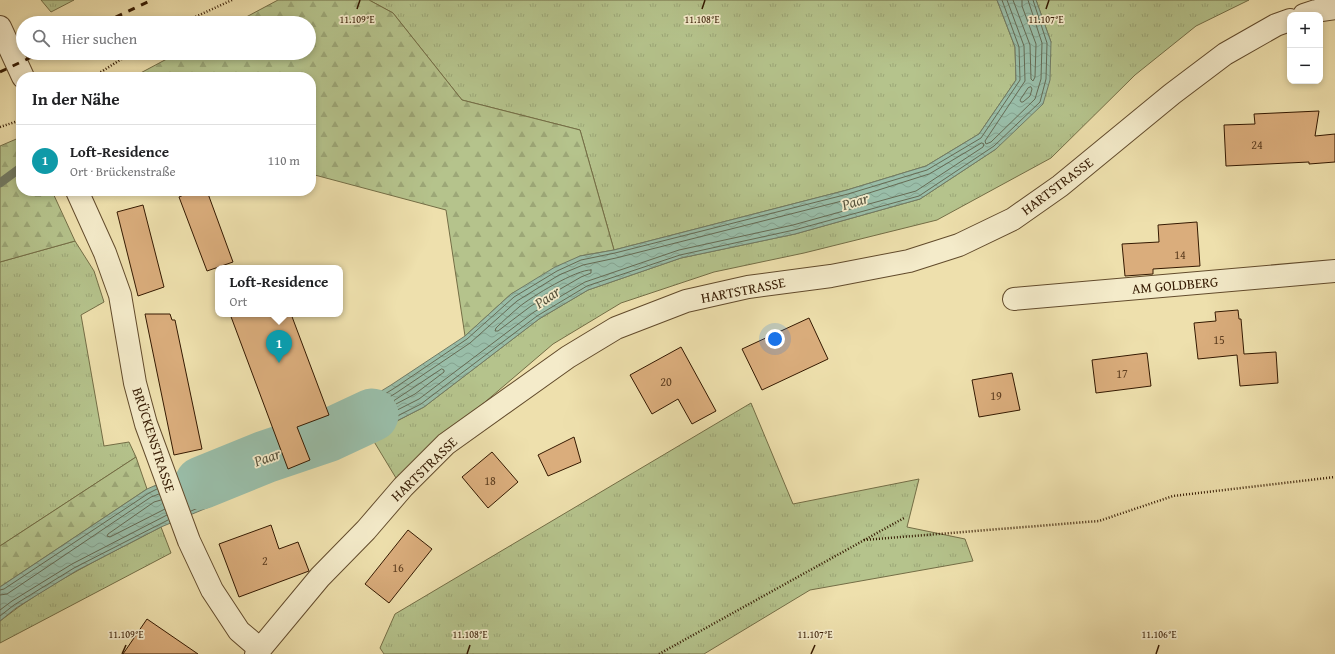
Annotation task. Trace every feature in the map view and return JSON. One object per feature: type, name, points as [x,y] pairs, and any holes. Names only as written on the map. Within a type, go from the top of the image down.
[{"type":"street","points":[[1313,12],[1335,8]]},
{"type":"street","name":"HARTSTRASSE","points":[[258,652],[320,576],[366,530],[403,487],[446,444],[568,357],[616,328],[686,301],[748,287],[831,276],[909,261],[959,245],[1013,218],[1060,186],[1172,94],[1225,54],[1276,25],[1287,21]]},
{"type":"street","points":[[0,27],[21,72]]},
{"type":"street","name":"BRÜCKENSTRASSE","points":[[79,196],[105,253],[120,295],[135,383],[146,424],[189,541],[212,590],[239,631],[258,652]]},
{"type":"street","name":"AM GOLDBERG","points":[[1014,299],[1335,271]]},
{"type":"path","points":[[197,16],[232,0]]},
{"type":"path","points":[[101,72],[120,60]]},
{"type":"path","points":[[0,127],[16,122]]},
{"type":"path","points":[[864,540],[1099,521],[1173,496],[1335,477]]},
{"type":"path","points":[[659,654],[904,518]]},
{"type":"green space","points":[[41,0],[74,0],[51,12]]},
{"type":"green space","points":[[278,0],[369,0],[393,13],[462,100],[580,130],[614,250],[580,256],[511,294],[465,336],[446,210],[316,175],[316,72],[142,72],[165,60],[316,60],[316,16],[248,16]]},
{"type":"green space","points":[[369,0],[997,0],[1015,47],[1016,80],[979,134],[926,166],[847,190],[614,250],[580,130],[462,100],[393,13]]},
{"type":"green space","points":[[1036,0],[1249,0],[1196,26],[1135,75],[1051,158],[937,220],[804,253],[714,272],[621,303],[553,344],[396,478],[370,435],[424,407],[539,319],[588,290],[681,258],[795,234],[920,199],[996,149],[1051,42]]},
{"type":"green space","points":[[16,139],[16,196],[54,196],[75,241],[0,262],[0,146]]},
{"type":"green space","points":[[75,241],[94,271],[104,302],[81,315],[104,446],[129,442],[136,457],[0,546],[0,262]]},
{"type":"green space","points":[[751,403],[793,504],[919,479],[907,527],[965,539],[973,561],[810,590],[704,654],[384,654],[380,648],[395,614]]},
{"type":"green space","points":[[136,457],[147,489],[0,587],[0,546]]},
{"type":"green space","points":[[161,527],[171,553],[0,643],[0,621],[19,607],[78,570]]},
{"type":"water","points":[[997,0],[1036,0],[1051,42],[1050,80],[1043,104],[996,149],[920,199],[795,234],[681,258],[588,290],[539,319],[424,407],[334,453],[312,462],[300,430],[328,420],[360,404],[391,385],[465,336],[511,294],[555,267],[580,256],[614,250],[847,190],[926,166],[979,134],[1016,80],[1015,47]]},
{"type":"water","points":[[265,445],[279,478],[161,527],[76,571],[16,608],[0,621],[0,587],[147,489],[184,473]]},
{"type":"building","points":[[1319,111],[1315,136],[1335,134],[1335,162],[1226,166],[1224,125],[1255,124],[1254,114]]},
{"type":"building","points":[[209,196],[233,262],[224,265],[215,265],[215,268],[207,271],[179,197]]},
{"type":"building","points":[[143,205],[164,287],[138,296],[117,212]]},
{"type":"building","points":[[1197,222],[1200,266],[1153,269],[1153,274],[1125,276],[1122,244],[1159,242],[1158,225]]},
{"type":"building","points":[[1238,310],[1239,319],[1241,319],[1244,354],[1276,352],[1278,383],[1240,386],[1237,355],[1198,359],[1194,323],[1216,321],[1215,312]]},
{"type":"building","points":[[145,314],[170,314],[172,320],[175,320],[202,449],[174,455]]},
{"type":"building","points":[[231,317],[292,317],[329,415],[297,427],[310,460],[288,469]]},
{"type":"building","points":[[809,318],[828,359],[762,390],[742,349]]},
{"type":"building","points":[[681,347],[716,411],[692,424],[678,399],[652,414],[630,375]]},
{"type":"building","points":[[1147,353],[1151,386],[1096,393],[1092,360]]},
{"type":"building","points":[[1012,373],[1020,410],[979,417],[972,380]]},
{"type":"building","points":[[574,437],[581,462],[548,476],[538,455]]},
{"type":"building","points":[[492,452],[518,482],[488,508],[462,477]]},
{"type":"building","points":[[271,525],[279,549],[298,542],[309,571],[239,597],[219,544]]},
{"type":"building","points":[[408,530],[432,549],[389,603],[365,584]]},
{"type":"building","points":[[147,619],[198,654],[123,654]]},
{"type":"waterway","points":[[0,183],[16,171]]},
{"type":"waterway","name":"Paar","points":[[201,483],[265,457],[327,436],[372,415]]},
{"type":"railway","points":[[118,16],[152,0]]},
{"type":"railway","points":[[0,72],[25,60]]},
{"type":"place","name":"Loft-Residence","points":[[279,363]]}]
